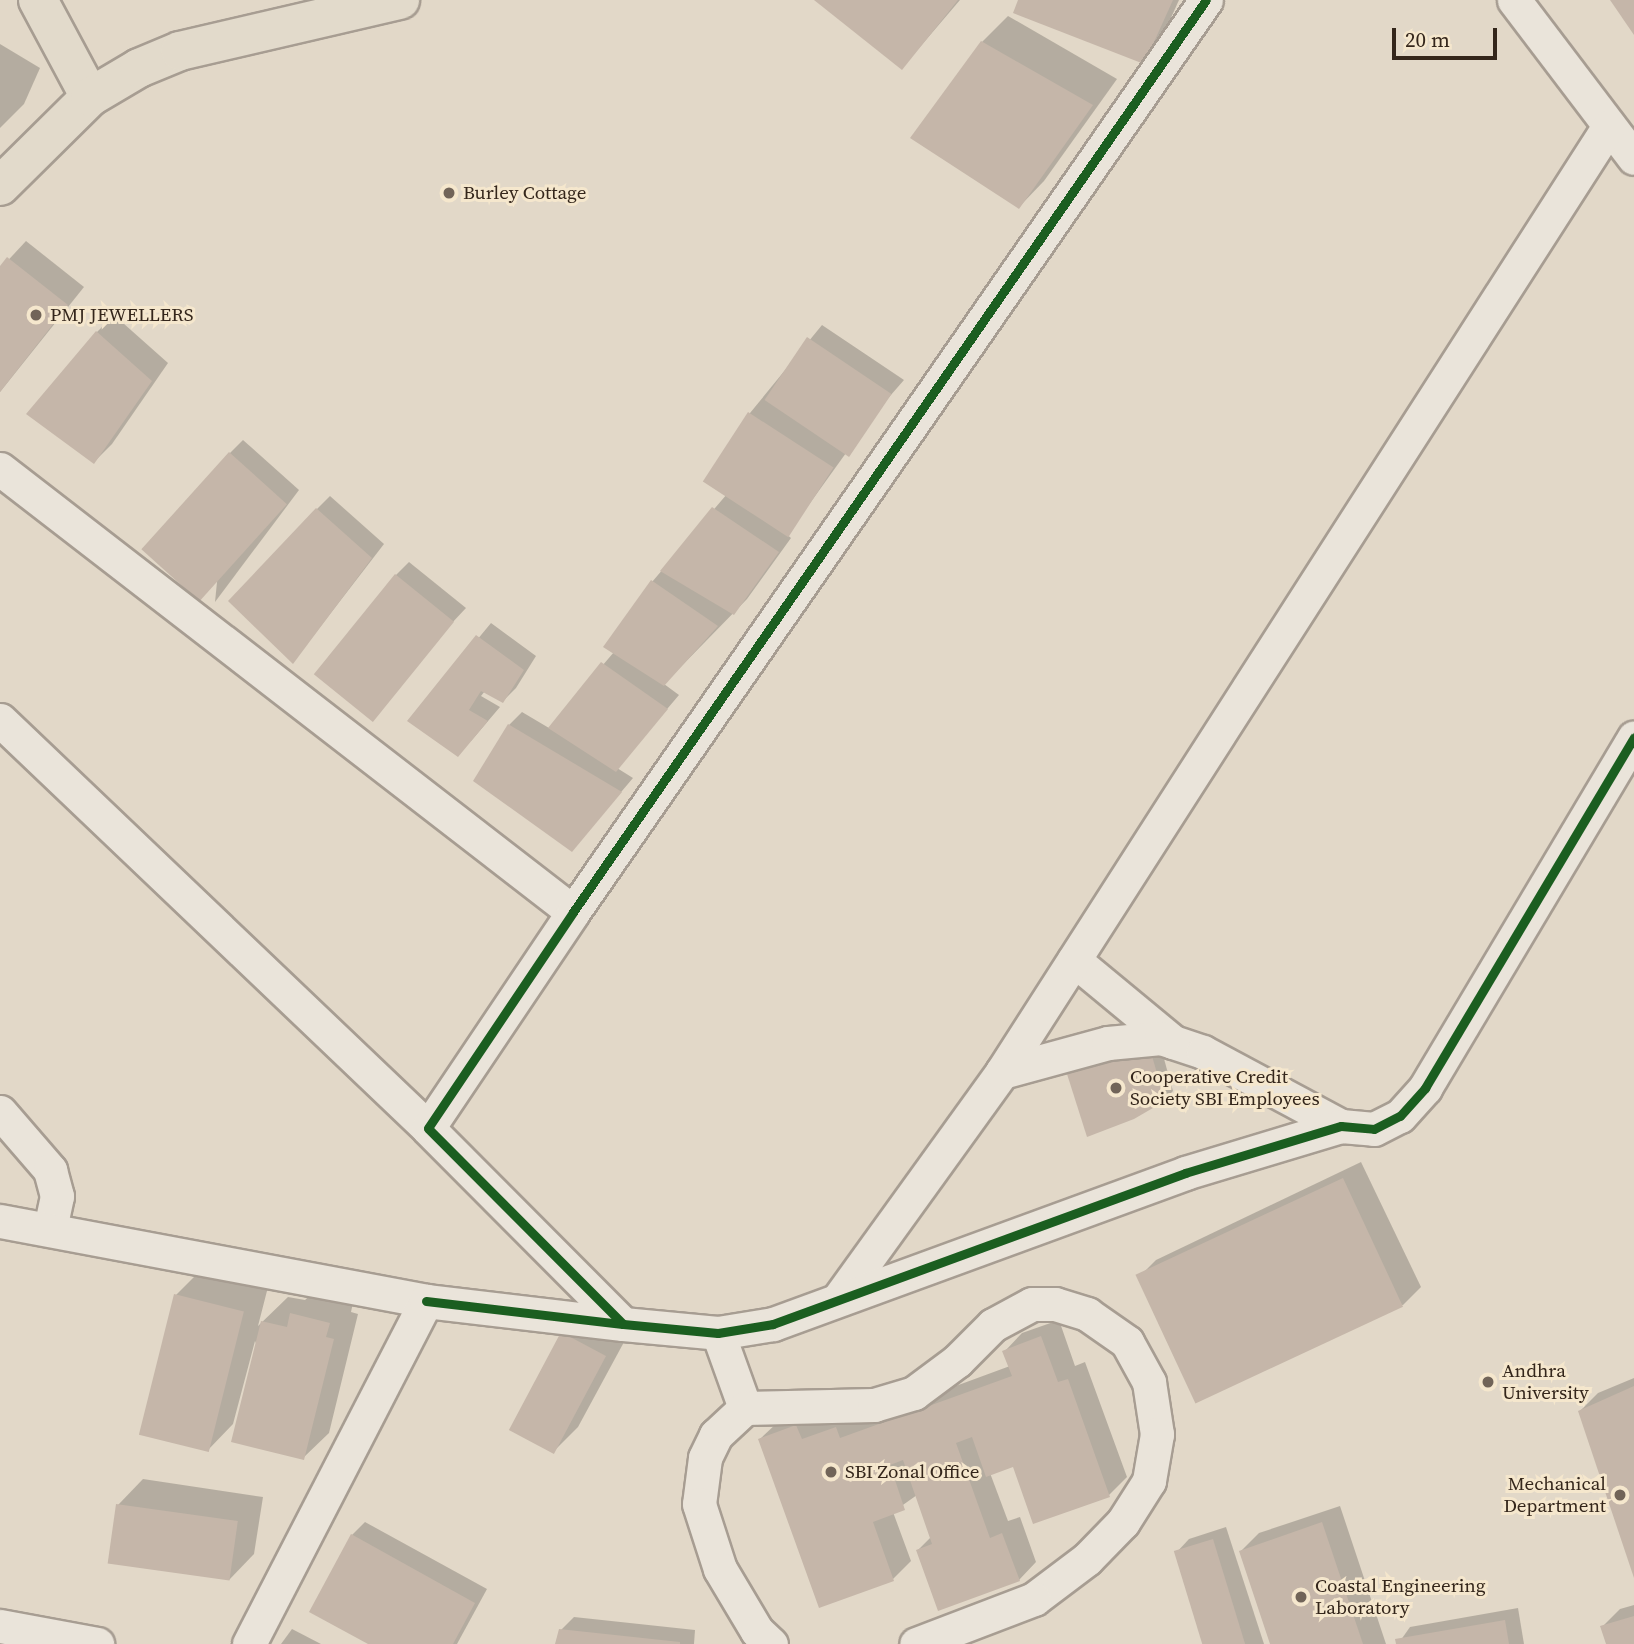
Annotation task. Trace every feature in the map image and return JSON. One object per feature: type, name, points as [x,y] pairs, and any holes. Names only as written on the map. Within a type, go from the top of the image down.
[{"type":"main road","points":[[38,0],[90,97]]},
{"type":"main road","points":[[0,186],[90,97],[180,51],[400,0]]},
{"type":"street","points":[[428,1128],[573,912],[1206,0]]},
{"type":"street","points":[[1514,0],[1634,158]]},
{"type":"street","points":[[839,1298],[1002,1072],[1609,126]]},
{"type":"street","points":[[0,469],[573,912]]},
{"type":"street","points":[[0,720],[428,1128],[623,1324]]},
{"type":"street","points":[[0,1221],[50,1228],[426,1301],[718,1333],[773,1324],[1185,1173],[1340,1126],[1374,1129],[1400,1116],[1425,1088],[1634,738]]},
{"type":"street","points":[[1074,960],[1173,1042]]},
{"type":"street","points":[[1002,1072],[1108,1043],[1161,1038],[1203,1052],[1340,1126]]},
{"type":"street","points":[[0,1112],[50,1170],[57,1196],[50,1228]]},
{"type":"street","points":[[249,1644],[426,1301]]},
{"type":"street","points":[[745,1408],[790,1416],[874,1405],[915,1393],[957,1361],[993,1325],[1032,1304],[1055,1304],[1087,1314],[1127,1342],[1149,1382],[1157,1434],[1149,1481],[1123,1522],[1087,1559],[1034,1599],[916,1644]]},
{"type":"street","points":[[718,1333],[745,1408]]},
{"type":"street","points":[[745,1408],[716,1435],[705,1458],[699,1504],[720,1569],[757,1631],[771,1644]]},
{"type":"street","points":[[0,1626],[97,1644]]},
{"type":"building","points":[[814,0],[958,0],[902,70]]},
{"type":"building","points":[[1018,0],[1173,0],[1144,64],[1013,13]]},
{"type":"building","points":[[1610,0],[1634,0],[1634,35]]},
{"type":"building","points":[[981,41],[1093,105],[1019,209],[910,138]]},
{"type":"building","points":[[7,257],[68,305],[0,392],[0,266]]},
{"type":"building","points":[[96,331],[152,381],[94,464],[26,414]]},
{"type":"building","points":[[807,337],[892,394],[849,457],[765,400]]},
{"type":"building","points":[[748,412],[834,468],[788,537],[703,482]]},
{"type":"building","points":[[229,452],[287,504],[199,602],[141,549]]},
{"type":"building","points":[[712,507],[779,552],[734,615],[660,571]]},
{"type":"building","points":[[316,508],[372,558],[293,664],[228,601]]},
{"type":"building","points":[[395,574],[454,622],[373,722],[314,674]]},
{"type":"building","points":[[651,580],[718,626],[664,686],[603,647]]},
{"type":"building","points":[[476,635],[524,670],[503,703],[481,691],[469,710],[488,721],[458,757],[407,721]]},
{"type":"building","points":[[601,662],[668,709],[616,772],[548,728]]},
{"type":"building","points":[[508,724],[622,792],[572,852],[473,781]]},
{"type":"building","name":"Cooperative Credit Society SBI Employees","points":[[1150,1049],[1165,1101],[1134,1119],[1087,1137],[1067,1074]]},
{"type":"building","points":[[1343,1178],[1403,1307],[1195,1403],[1135,1275]]},
{"type":"building","points":[[174,1294],[244,1311],[209,1452],[139,1435]]},
{"type":"building","points":[[290,1313],[330,1323],[326,1337],[334,1339],[304,1460],[231,1442],[261,1321],[287,1327]]},
{"type":"building","points":[[561,1332],[606,1356],[554,1454],[509,1430]]},
{"type":"building","name":"SBI Zonal Office","points":[[1041,1336],[1058,1382],[1068,1379],[1110,1497],[1033,1524],[1013,1467],[986,1477],[972,1437],[956,1443],[990,1538],[1002,1533],[1020,1581],[938,1611],[916,1550],[932,1544],[903,1460],[890,1465],[905,1510],[873,1522],[894,1581],[819,1608],[758,1439],[796,1425],[802,1439],[836,1427],[840,1438],[1012,1376],[1002,1351]]},
{"type":"building","name":"Mechanical Department","points":[[1634,1386],[1634,1578],[1578,1411]]},
{"type":"building","points":[[116,1504],[238,1521],[229,1581],[108,1563]]},
{"type":"building","name":"Coastal Engineering Laboratory","points":[[1322,1522],[1363,1644],[1270,1644],[1239,1551]]},
{"type":"building","points":[[351,1534],[475,1603],[453,1644],[368,1644],[309,1612]]},
{"type":"building","points":[[1213,1539],[1245,1644],[1202,1644],[1174,1551]]},
{"type":"building","points":[[1634,1616],[1634,1644],[1606,1644],[1600,1626]]},
{"type":"building","points":[[1505,1620],[1509,1644],[1396,1644],[1395,1639]]},
{"type":"building","points":[[559,1629],[680,1642],[680,1644],[555,1644]]},
{"type":"cycle path","points":[[426,1301],[623,1324],[428,1128],[573,912],[1206,0]]},
{"type":"cycle path","points":[[623,1324],[718,1333],[773,1324],[1185,1173],[1341,1126],[1374,1129],[1400,1116],[1425,1088],[1634,738]]},
{"type":"place","name":"Burley Cottage","points":[[449,193]]},
{"type":"place","name":"PMJ JEWELLERS","points":[[36,315]]},
{"type":"place","name":"Cooperative Credit Society SBI Employees","points":[[1116,1088]]},
{"type":"place","name":"Andhra University","points":[[1488,1382]]},
{"type":"place","name":"SBI Zonal Office","points":[[831,1472]]},
{"type":"place","name":"Mechanical Department","points":[[1620,1495]]},
{"type":"place","name":"Coastal Engineering Laboratory","points":[[1301,1597]]}]
